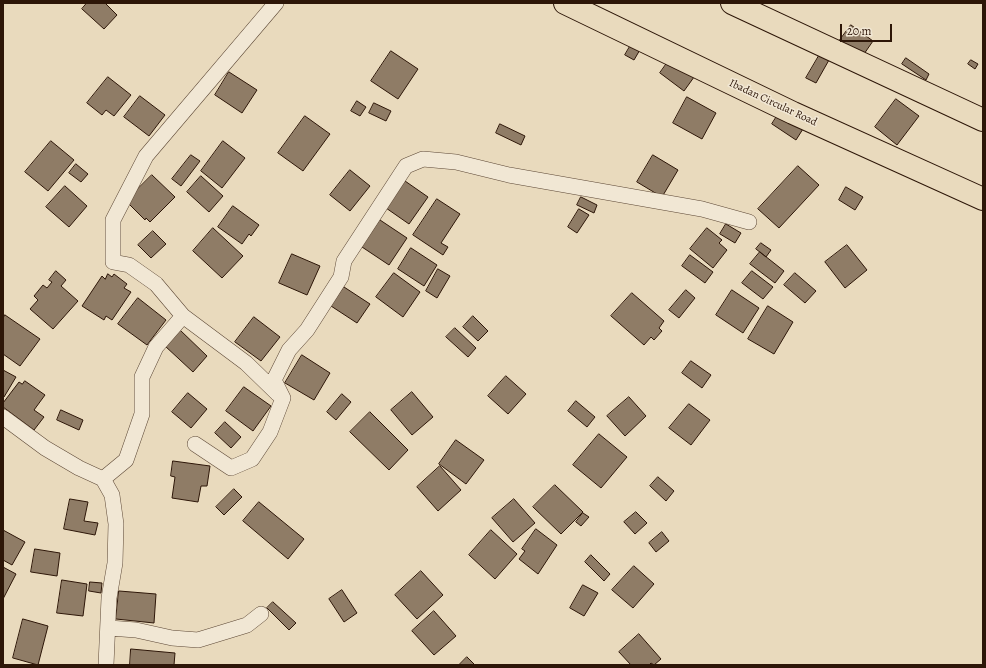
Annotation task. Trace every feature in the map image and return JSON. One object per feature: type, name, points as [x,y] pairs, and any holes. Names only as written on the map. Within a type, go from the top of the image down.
[{"type":"highway","name":"Ibadan Circular Road","points":[[565,3],[793,113],[983,199]]},
{"type":"highway","points":[[732,3],[983,120]]},
{"type":"street","points":[[276,3],[146,156],[112,220],[113,262],[129,265],[156,284],[183,316],[246,363],[283,398]]},
{"type":"street","points":[[194,444],[231,468],[252,458],[270,432],[283,398],[274,380],[289,350],[306,330],[341,277],[344,261],[406,166],[423,159],[456,162],[509,174],[694,208],[749,222]]},
{"type":"street","points":[[103,479],[126,460],[142,414],[142,377],[156,347],[183,316]]},
{"type":"street","points":[[3,417],[45,448],[79,468],[103,479],[112,495],[116,524],[116,562],[109,598],[109,628],[106,665]]},
{"type":"street","points":[[109,628],[136,630],[172,638],[198,640],[247,625],[261,614]]},
{"type":"building","points":[[87,3],[105,3],[117,15],[104,29],[82,9]]},
{"type":"building","points":[[851,25],[873,41],[855,67],[832,51]]},
{"type":"building","points":[[632,43],[641,48],[634,60],[625,55]]},
{"type":"building","points":[[677,49],[702,66],[684,91],[660,73]]},
{"type":"building","points":[[391,51],[418,69],[398,99],[371,81]]},
{"type":"building","points":[[820,54],[829,60],[816,83],[806,78]]},
{"type":"building","points":[[906,58],[929,74],[926,80],[902,64]]},
{"type":"building","points":[[971,60],[978,64],[975,69],[968,64]]},
{"type":"building","points":[[229,72],[257,90],[242,113],[215,95]]},
{"type":"building","points":[[108,77],[131,95],[114,116],[106,110],[102,115],[87,103]]},
{"type":"building","points":[[140,96],[165,115],[149,136],[124,117]]},
{"type":"building","points":[[687,97],[716,113],[702,139],[673,123]]},
{"type":"building","points":[[896,99],[919,116],[897,145],[875,127]]},
{"type":"building","points":[[357,101],[366,107],[360,116],[351,111]]},
{"type":"building","points":[[374,103],[391,111],[386,121],[369,113]]},
{"type":"building","points":[[784,105],[808,121],[796,140],[772,124]]},
{"type":"building","points":[[305,116],[330,134],[303,171],[278,153]]},
{"type":"building","points":[[500,124],[525,136],[521,145],[496,133]]},
{"type":"building","points":[[51,141],[74,160],[48,191],[25,172]]},
{"type":"building","points":[[223,141],[245,158],[222,188],[201,171]]},
{"type":"building","points":[[191,155],[200,161],[181,186],[172,179]]},
{"type":"building","points":[[653,155],[678,170],[662,197],[637,182]]},
{"type":"building","points":[[76,164],[88,174],[81,182],[69,173]]},
{"type":"building","points":[[798,166],[819,185],[779,228],[758,209]]},
{"type":"building","points":[[350,170],[370,186],[350,211],[330,195]]},
{"type":"building","points":[[152,175],[175,197],[150,222],[146,218],[145,220],[126,201]]},
{"type":"building","points":[[201,176],[223,196],[209,212],[187,192]]},
{"type":"building","points":[[405,181],[428,197],[409,224],[386,208]]},
{"type":"building","points":[[65,186],[87,206],[69,227],[46,207]]},
{"type":"building","points":[[846,187],[863,197],[855,210],[839,200]]},
{"type":"building","points":[[581,197],[597,205],[594,213],[577,205]]},
{"type":"building","points":[[437,199],[460,214],[441,243],[448,247],[443,255],[413,235]]},
{"type":"building","points":[[233,206],[259,225],[251,236],[249,234],[242,244],[218,227]]},
{"type":"building","points":[[579,209],[589,215],[577,233],[568,227]]},
{"type":"building","points":[[380,220],[407,238],[389,265],[362,247]]},
{"type":"building","points":[[726,224],[741,233],[735,243],[720,234]]},
{"type":"building","points":[[213,228],[243,256],[222,278],[193,251]]},
{"type":"building","points":[[707,228],[722,240],[719,243],[727,250],[713,268],[690,249]]},
{"type":"building","points":[[153,231],[166,244],[151,258],[138,245]]},
{"type":"building","points":[[761,243],[771,250],[766,257],[756,249]]},
{"type":"building","points":[[847,245],[867,270],[845,288],[825,262]]},
{"type":"building","points":[[411,248],[437,265],[424,286],[398,269]]},
{"type":"building","points":[[760,252],[784,271],[775,283],[750,264]]},
{"type":"building","points":[[292,254],[320,266],[307,295],[279,283]]},
{"type":"building","points":[[690,255],[713,272],[705,283],[682,266]]},
{"type":"building","points":[[438,269],[450,276],[437,298],[426,291]]},
{"type":"building","points":[[56,271],[66,280],[61,286],[78,301],[53,329],[30,309],[38,300],[34,296],[43,285],[47,288],[52,282],[49,280]]},
{"type":"building","points":[[752,271],[773,287],[763,299],[742,283]]},
{"type":"building","points":[[394,273],[420,292],[403,317],[376,297]]},
{"type":"building","points":[[795,273],[816,291],[805,303],[784,285]]},
{"type":"building","points":[[108,274],[112,277],[114,274],[127,284],[124,288],[131,292],[112,320],[106,316],[104,320],[82,306],[102,276],[105,279]]},
{"type":"building","points":[[344,287],[370,304],[357,323],[331,306]]},
{"type":"building","points":[[686,290],[695,298],[679,318],[669,310]]},
{"type":"building","points":[[732,290],[759,308],[743,333],[716,315]]},
{"type":"building","points":[[632,293],[664,321],[659,328],[662,331],[654,340],[651,337],[644,345],[611,316]]},
{"type":"building","points":[[138,298],[166,320],[147,345],[118,324]]},
{"type":"building","points":[[768,306],[793,322],[774,354],[748,339]]},
{"type":"building","points":[[5,315],[40,339],[20,366],[3,354],[3,319]]},
{"type":"building","points":[[473,316],[488,331],[478,341],[463,327]]},
{"type":"building","points":[[254,317],[280,337],[261,361],[235,342]]},
{"type":"building","points":[[455,328],[476,348],[468,357],[446,337]]},
{"type":"building","points":[[180,330],[207,356],[193,372],[165,346]]},
{"type":"building","points":[[302,355],[330,373],[314,400],[285,383]]},
{"type":"building","points":[[691,361],[711,375],[702,388],[682,373]]},
{"type":"building","points":[[3,370],[16,377],[4,397],[3,397]]},
{"type":"building","points":[[506,376],[526,394],[508,414],[488,396]]},
{"type":"building","points":[[25,381],[45,395],[34,410],[44,417],[34,430],[3,407],[3,403],[19,382],[22,384]]},
{"type":"building","points":[[244,387],[271,406],[253,431],[226,411]]},
{"type":"building","points":[[412,392],[433,417],[412,435],[391,410]]},
{"type":"building","points":[[188,393],[207,409],[191,428],[172,412]]},
{"type":"building","points":[[342,394],[351,402],[336,420],[327,412]]},
{"type":"building","points":[[629,397],[646,416],[625,436],[607,416]]},
{"type":"building","points":[[576,401],[595,417],[587,427],[568,411]]},
{"type":"building","points":[[689,404],[710,420],[691,445],[669,428]]},
{"type":"building","points":[[61,410],[83,420],[79,430],[57,420]]},
{"type":"building","points":[[370,412],[408,450],[389,470],[350,432]]},
{"type":"building","points":[[225,422],[241,437],[231,448],[215,433]]},
{"type":"building","points":[[599,434],[627,457],[601,488],[573,465]]},
{"type":"building","points":[[456,440],[484,460],[466,484],[439,464]]},
{"type":"building","points":[[173,461],[210,466],[207,486],[201,486],[198,502],[172,498],[175,477],[171,476]]},
{"type":"building","points":[[440,466],[461,490],[438,511],[417,487]]},
{"type":"building","points":[[658,477],[674,491],[666,501],[650,486]]},
{"type":"building","points":[[555,485],[583,512],[561,534],[533,507]]},
{"type":"building","points":[[234,489],[242,497],[224,515],[216,507]]},
{"type":"building","points":[[70,499],[88,502],[84,521],[98,523],[95,535],[64,529]]},
{"type":"building","points":[[514,499],[535,523],[513,542],[492,518]]},
{"type":"building","points":[[259,502],[304,539],[288,559],[243,521]]},
{"type":"building","points":[[636,512],[647,523],[635,534],[624,522]]},
{"type":"building","points":[[583,513],[589,517],[581,526],[576,522]]},
{"type":"building","points":[[536,529],[557,545],[538,574],[519,559],[525,551],[522,549]]},
{"type":"building","points":[[3,530],[25,542],[12,565],[3,560]]},
{"type":"building","points":[[491,530],[517,554],[495,579],[469,555]]},
{"type":"building","points":[[662,532],[669,541],[656,552],[649,543]]},
{"type":"building","points":[[35,549],[60,553],[57,576],[31,572]]},
{"type":"building","points":[[591,555],[610,574],[604,581],[585,562]]},
{"type":"building","points":[[634,566],[654,584],[633,608],[612,590]]},
{"type":"building","points":[[3,567],[16,574],[3,599]]},
{"type":"building","points":[[421,571],[443,595],[417,619],[395,595]]},
{"type":"building","points":[[62,580],[87,584],[83,616],[57,613]]},
{"type":"building","points":[[90,582],[102,583],[101,593],[89,591]]},
{"type":"building","points":[[583,585],[598,593],[584,616],[570,608]]},
{"type":"building","points":[[342,590],[357,613],[344,622],[329,599]]},
{"type":"building","points":[[119,591],[156,594],[154,623],[116,619]]},
{"type":"building","points":[[273,602],[296,623],[289,630],[267,608]]},
{"type":"building","points":[[434,611],[456,636],[434,655],[412,631]]},
{"type":"building","points":[[23,619],[48,626],[38,665],[13,658]]},
{"type":"building","points":[[639,634],[661,659],[654,665],[651,663],[649,665],[631,665],[619,652]]},
{"type":"building","points":[[131,649],[175,653],[174,665],[130,665]]},
{"type":"building","points":[[467,657],[475,665],[459,665]]}]
